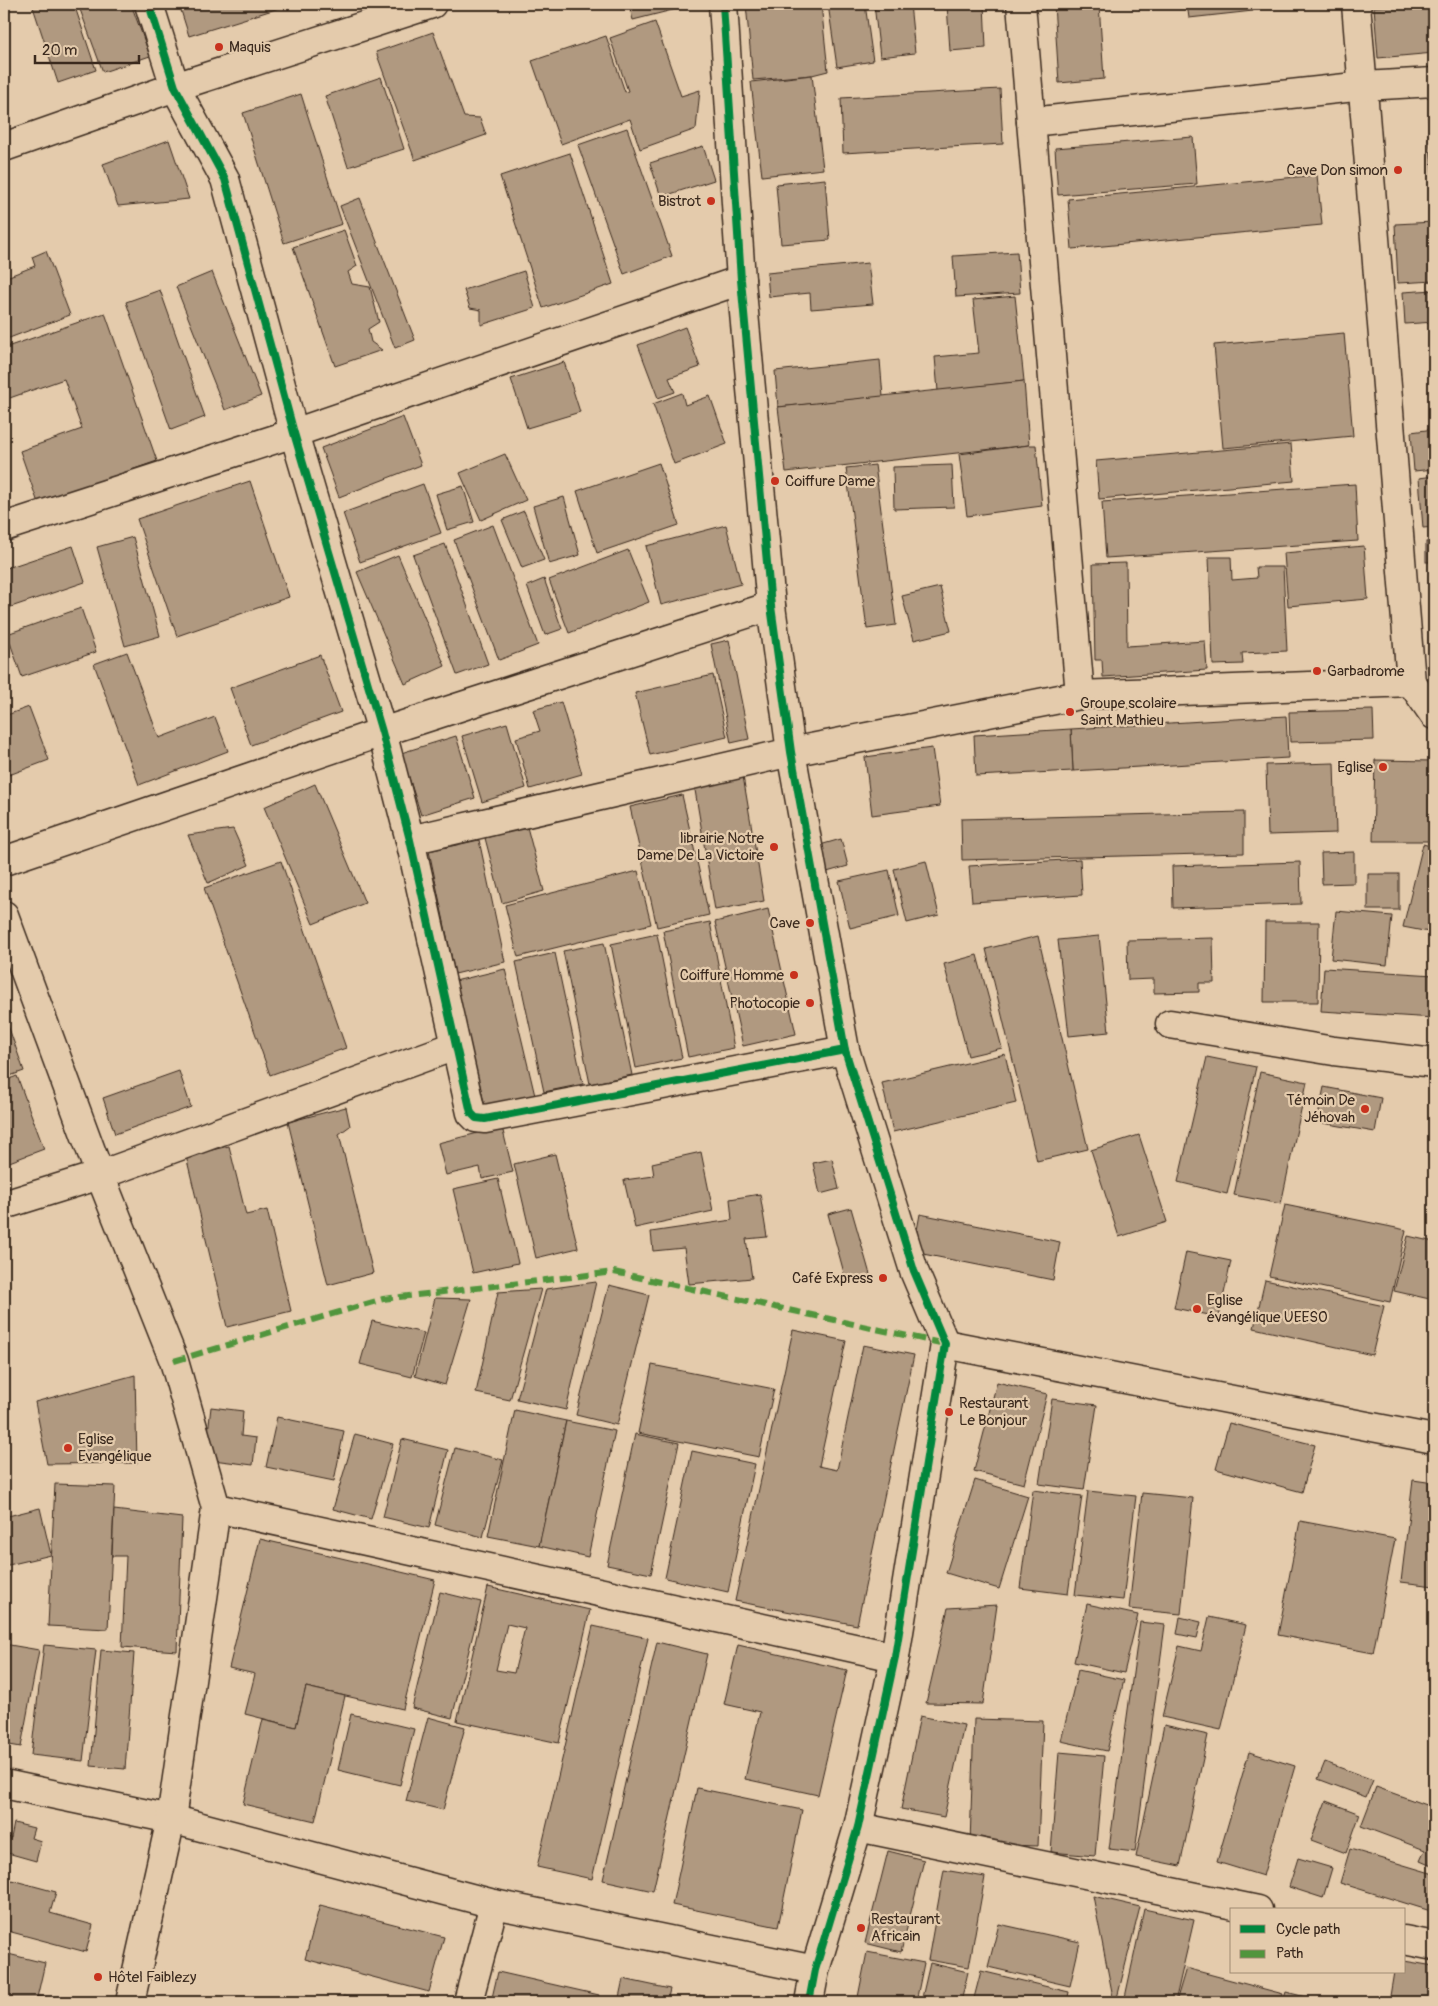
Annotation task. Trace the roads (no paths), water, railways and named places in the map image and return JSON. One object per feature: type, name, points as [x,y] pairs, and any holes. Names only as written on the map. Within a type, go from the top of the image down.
[{"type":"street","points":[[149,4],[175,88],[225,179],[294,433],[382,732],[410,840],[471,1113],[476,1118],[485,1119],[845,1050]]},
{"type":"street","points":[[4,147],[175,88],[432,4]]},
{"type":"street","points":[[723,4],[741,280],[771,606],[791,752],[845,1050],[914,1271],[945,1344],[895,1657],[858,1827],[815,1970],[809,2002]]},
{"type":"street","points":[[1021,4],[1080,696]]},
{"type":"street","points":[[1356,4],[1411,682],[1434,715]]},
{"type":"street","points":[[1031,122],[1364,86],[1434,82]]},
{"type":"street","points":[[4,528],[294,433],[741,280]]},
{"type":"street","points":[[4,860],[382,732],[771,606]]},
{"type":"street","points":[[410,840],[791,752],[1080,696],[1411,682]]},
{"type":"street","points":[[4,915],[100,1175],[174,1362],[216,1508],[171,1818],[130,2002]]},
{"type":"street","points":[[1170,1024],[1334,1051],[1434,1063]]},
{"type":"street","points":[[4,1206],[100,1175],[455,1046]]},
{"type":"street","points":[[945,1344],[1434,1439]]},
{"type":"street","points":[[216,1508],[895,1657]]},
{"type":"street","points":[[4,1784],[171,1818],[494,1904],[815,1970]]},
{"type":"street","points":[[858,1827],[1248,1908]]},
{"type":"street","points":[[468,2002],[494,1904]]},
{"type":"street","points":[[1406,1940],[1434,1946]]},
{"type":"place","name":"Maquis","points":[[219,47]]},
{"type":"place","name":"Cave Don simon","points":[[1398,170]]},
{"type":"place","name":"Bistrot","points":[[711,201]]},
{"type":"place","name":"Coiffure Dame","points":[[775,481]]},
{"type":"place","name":"Garbadrome","points":[[1317,671]]},
{"type":"place","name":"Groupe scolaire Saint Mathieu","points":[[1070,712]]},
{"type":"place","name":"Eglise","points":[[1383,767]]},
{"type":"place","name":"librairie Notre Dame De La Victoire","points":[[774,847]]},
{"type":"place","name":"Cave","points":[[810,923]]},
{"type":"place","name":"Coiffure Homme","points":[[794,975]]},
{"type":"place","name":"Photocopie","points":[[810,1003]]},
{"type":"place","name":"Témoin De Jéhovah","points":[[1365,1109]]},
{"type":"place","name":"Café Express","points":[[883,1278]]},
{"type":"place","name":"Eglise évangélique UEESO","points":[[1197,1309]]},
{"type":"place","name":"Restaurant Le Bonjour","points":[[949,1412]]},
{"type":"place","name":"Eglise Evangélique","points":[[68,1448]]},
{"type":"place","name":"Restaurant Africain","points":[[861,1928]]},
{"type":"place","name":"Hôtel Faiblezy","points":[[98,1977]]}]
